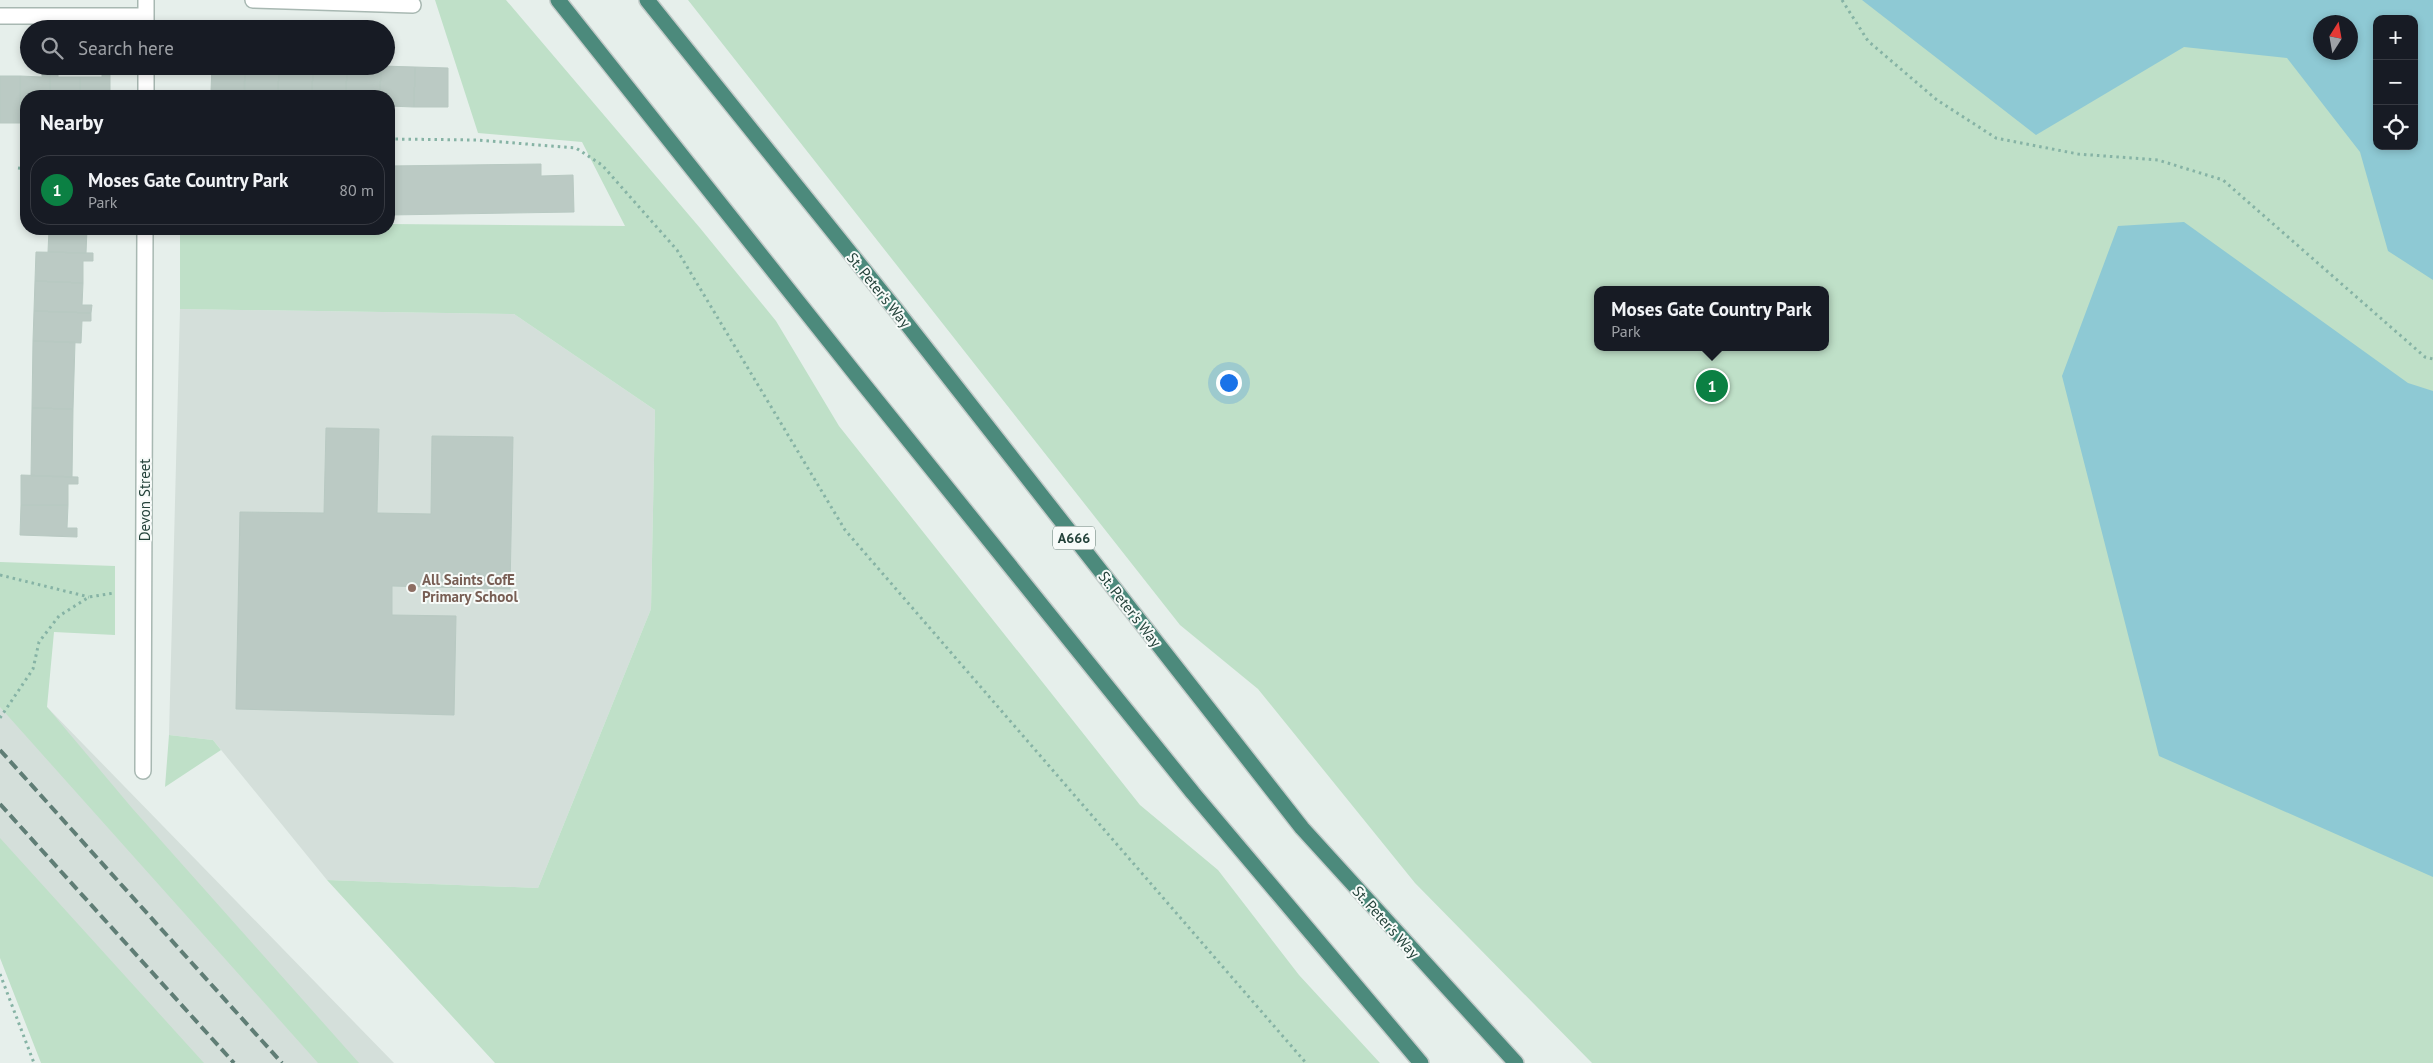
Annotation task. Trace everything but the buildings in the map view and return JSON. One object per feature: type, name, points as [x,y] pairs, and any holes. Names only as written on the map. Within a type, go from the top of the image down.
[{"type":"highway","points":[[558,0],[857,376],[1181,777],[1421,1063]]},
{"type":"highway","name":"St. Peter's Way","points":[[647,0],[902,318],[1302,828],[1516,1063]]},
{"type":"street","points":[[146,0],[146,20]]},
{"type":"street","points":[[252,0],[413,5]]},
{"type":"street","points":[[0,16],[83,20]]},
{"type":"street","points":[[146,75],[146,90]]},
{"type":"street","name":"Devon Street","points":[[143,771],[145,235]]},
{"type":"path","points":[[1842,0],[1868,41],[1937,100],[1996,138],[2078,154],[2158,160],[2223,180],[2425,357],[2433,359]]},
{"type":"path","points":[[395,138],[477,140],[576,148],[602,164],[677,250],[845,530],[1306,1063]]},
{"type":"path","points":[[0,575],[89,597]]},
{"type":"path","points":[[1,718],[33,669],[39,642],[59,616],[89,597],[144,587]]},
{"type":"path","points":[[0,974],[34,1063]]},
{"type":"shaded area","name":"All Saints CofE Primary School","points":[[180,309],[514,314],[655,410],[651,609],[538,888],[327,880],[213,740],[169,735]]},
{"type":"shaded area","points":[[0,677],[47,707],[394,1063],[158,1063],[0,889]]},
{"type":"green space","points":[[435,0],[506,0],[700,228],[776,321],[839,426],[1140,805],[1218,870],[1299,975],[1380,1063],[495,1063],[327,880],[538,888],[651,609],[655,410],[514,314],[180,309],[180,235],[395,235],[395,224],[625,226],[582,142],[478,133]]},
{"type":"green space","points":[[688,0],[2433,0],[2433,1063],[1592,1063],[1415,883],[1258,689],[1180,625]]},
{"type":"green space","points":[[0,562],[115,566],[115,635],[54,632],[47,707],[132,808],[359,1063],[318,1063],[0,707]]},
{"type":"green space","points":[[169,735],[213,740],[221,750],[165,787]]},
{"type":"green space","points":[[0,838],[204,1063],[41,1063],[0,958]]},
{"type":"water","points":[[1862,0],[2433,0],[2433,280],[2388,251],[2360,152],[2287,58],[2184,47],[2036,135]]},
{"type":"water","points":[[2184,222],[2408,383],[2433,391],[2433,877],[2159,756],[2062,376],[2118,226]]},
{"type":"railway","points":[[0,750],[282,1063]]},
{"type":"railway","points":[[0,804],[234,1063]]},
{"type":"place","name":"Moses Gate Country Park","points":[[1712,386]]},
{"type":"place","name":"All Saints CofE Primary School","points":[[412,588]]}]
